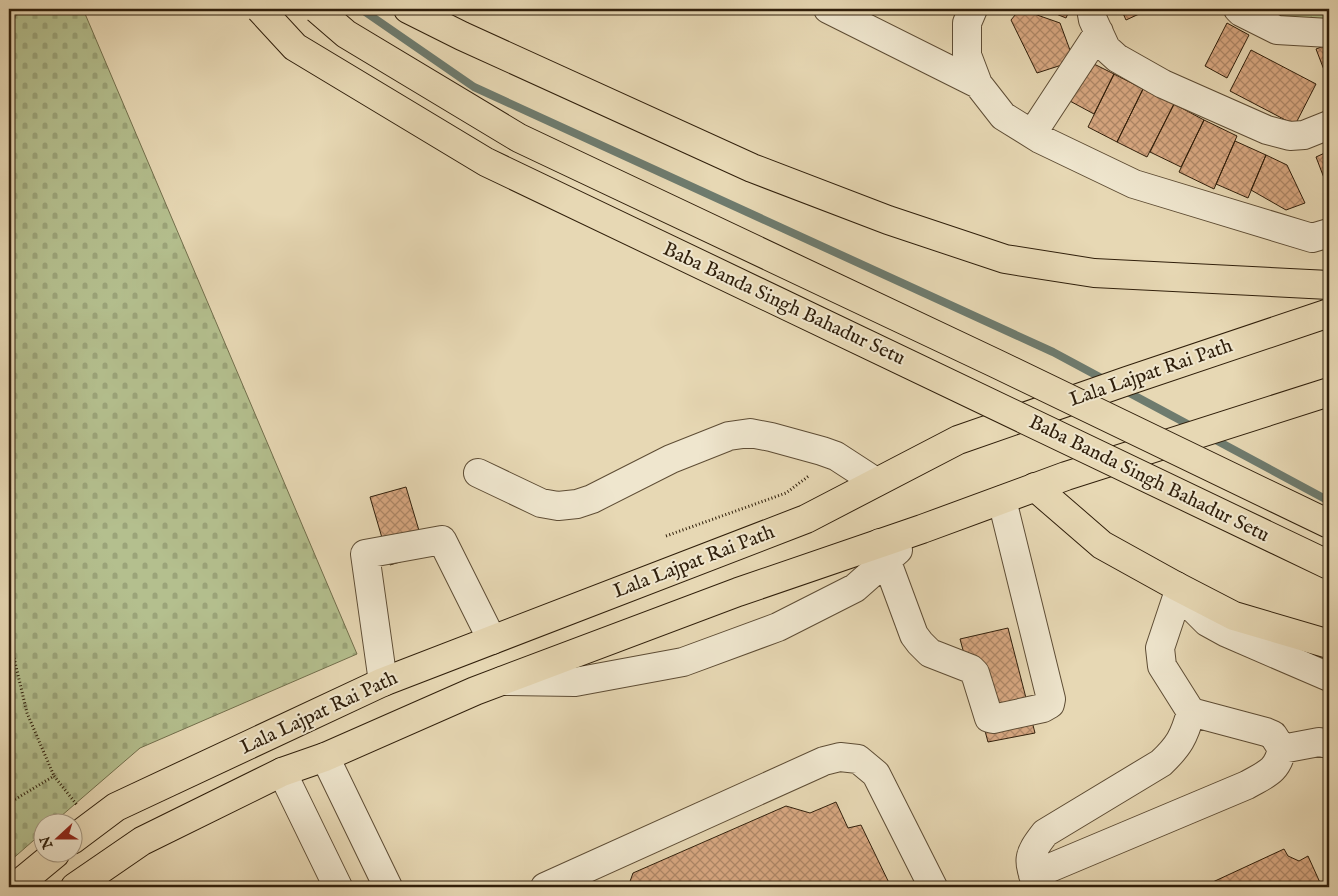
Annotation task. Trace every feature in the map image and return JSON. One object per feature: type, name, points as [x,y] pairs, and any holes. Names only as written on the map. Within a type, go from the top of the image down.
[{"type":"main road","name":"Baba Banda Singh Bahadur Setu","points":[[260,9],[296,47],[486,162],[1329,565]]},
{"type":"main road","name":"Baba Banda Singh Bahadur Setu","points":[[317,9],[346,34],[519,138],[997,364],[1329,524]]},
{"type":"main road","points":[[408,9],[462,36],[752,168],[888,220],[1005,259],[1094,273],[1329,285]]},
{"type":"main road","name":"Lala Lajpat Rai Path","points":[[82,832],[116,807],[383,682],[806,519],[958,440],[1329,313]]},
{"type":"main road","name":"Lala Lajpat Rai Path","points":[[75,887],[142,841],[282,772],[325,757],[502,681],[738,592],[883,552],[922,529],[1066,476],[1329,392]]},
{"type":"main road","points":[[1035,488],[1102,545],[1178,589],[1234,616],[1329,644]]},
{"type":"main road","points":[[15,887],[43,864]]},
{"type":"street","points":[[973,9],[967,22],[967,55],[978,84],[1003,116],[1032,134],[1134,184],[1312,238],[1329,233]]},
{"type":"street","points":[[1238,9],[1277,30],[1329,33]]},
{"type":"street","points":[[832,10],[978,84]]},
{"type":"street","points":[[1032,134],[1095,20]]},
{"type":"street","points":[[1095,20],[1106,48],[1118,58],[1163,84],[1267,130],[1290,136],[1304,135],[1329,125]]},
{"type":"street","points":[[478,473],[541,503],[558,506],[577,504],[592,499],[670,458],[730,436],[750,434],[771,437],[836,456],[876,482]]},
{"type":"street","points":[[883,552],[914,635],[930,653],[971,669],[974,673],[988,718],[993,719],[1047,706],[1050,704],[1051,699],[1002,500]]},
{"type":"street","points":[[383,682],[365,554],[442,540],[492,640]]},
{"type":"street","points":[[502,681],[575,682],[683,662],[778,628],[854,588],[883,552]]},
{"type":"street","points":[[1178,589],[1186,601],[1207,622],[1227,633],[1329,678]]},
{"type":"street","points":[[1178,589],[1160,648],[1162,666],[1191,712],[1273,735],[1282,749],[1279,763],[1269,772],[1247,785],[1035,881],[1030,855],[1045,833],[1161,763],[1176,748],[1185,732],[1191,712]]},
{"type":"street","points":[[1282,749],[1318,742],[1329,744]]},
{"type":"street","points":[[325,757],[388,887]]},
{"type":"street","points":[[545,887],[824,762],[840,757],[858,759],[876,774],[933,887]]},
{"type":"street","points":[[282,772],[338,887]]},
{"type":"path","points":[[666,536],[786,493],[836,456]]},
{"type":"path","points":[[10,641],[28,713],[54,776],[73,814]]},
{"type":"path","points":[[9,803],[54,776]]},
{"type":"green space","points":[[19,9],[83,9],[357,654],[140,748],[63,814],[32,814],[32,842],[9,862],[9,31]]},
{"type":"green space","points":[[1258,9],[1329,9],[1329,21],[1289,20]]},
{"type":"building","points":[[1020,9],[1060,23],[1074,61],[1037,73],[1011,20]]},
{"type":"building","points":[[1044,9],[1070,9],[1066,18]]},
{"type":"building","points":[[1121,9],[1150,9],[1126,20]]},
{"type":"building","points":[[1227,23],[1249,35],[1227,78],[1205,66]]},
{"type":"building","points":[[1329,44],[1329,83],[1316,49]]},
{"type":"building","points":[[1251,50],[1316,84],[1295,125],[1230,91]]},
{"type":"building","points":[[1088,61],[1114,74],[1094,114],[1068,100]]},
{"type":"building","points":[[1114,74],[1143,89],[1117,142],[1088,127]]},
{"type":"building","points":[[1143,89],[1174,104],[1147,157],[1117,142]]},
{"type":"building","points":[[1174,104],[1204,120],[1181,167],[1150,152]]},
{"type":"building","points":[[1204,120],[1237,136],[1214,189],[1179,172]]},
{"type":"building","points":[[1235,141],[1266,155],[1248,198],[1216,184]]},
{"type":"building","points":[[1329,151],[1329,191],[1316,157]]},
{"type":"building","points":[[1266,155],[1287,165],[1305,203],[1286,210],[1251,190]]},
{"type":"building","points":[[406,487],[426,554],[390,565],[370,497]]},
{"type":"building","points":[[1008,628],[1035,733],[988,742],[960,639]]},
{"type":"building","points":[[836,802],[848,828],[861,825],[891,887],[628,887],[633,873],[786,806],[810,813]]},
{"type":"building","points":[[1284,849],[1288,856],[1299,861],[1308,856],[1322,887],[1202,887]]},
{"type":"waterway","points":[[361,9],[474,87],[1053,352],[1107,381]]},
{"type":"waterway","points":[[1122,389],[1193,427]]},
{"type":"waterway","points":[[1212,438],[1329,501]]}]
